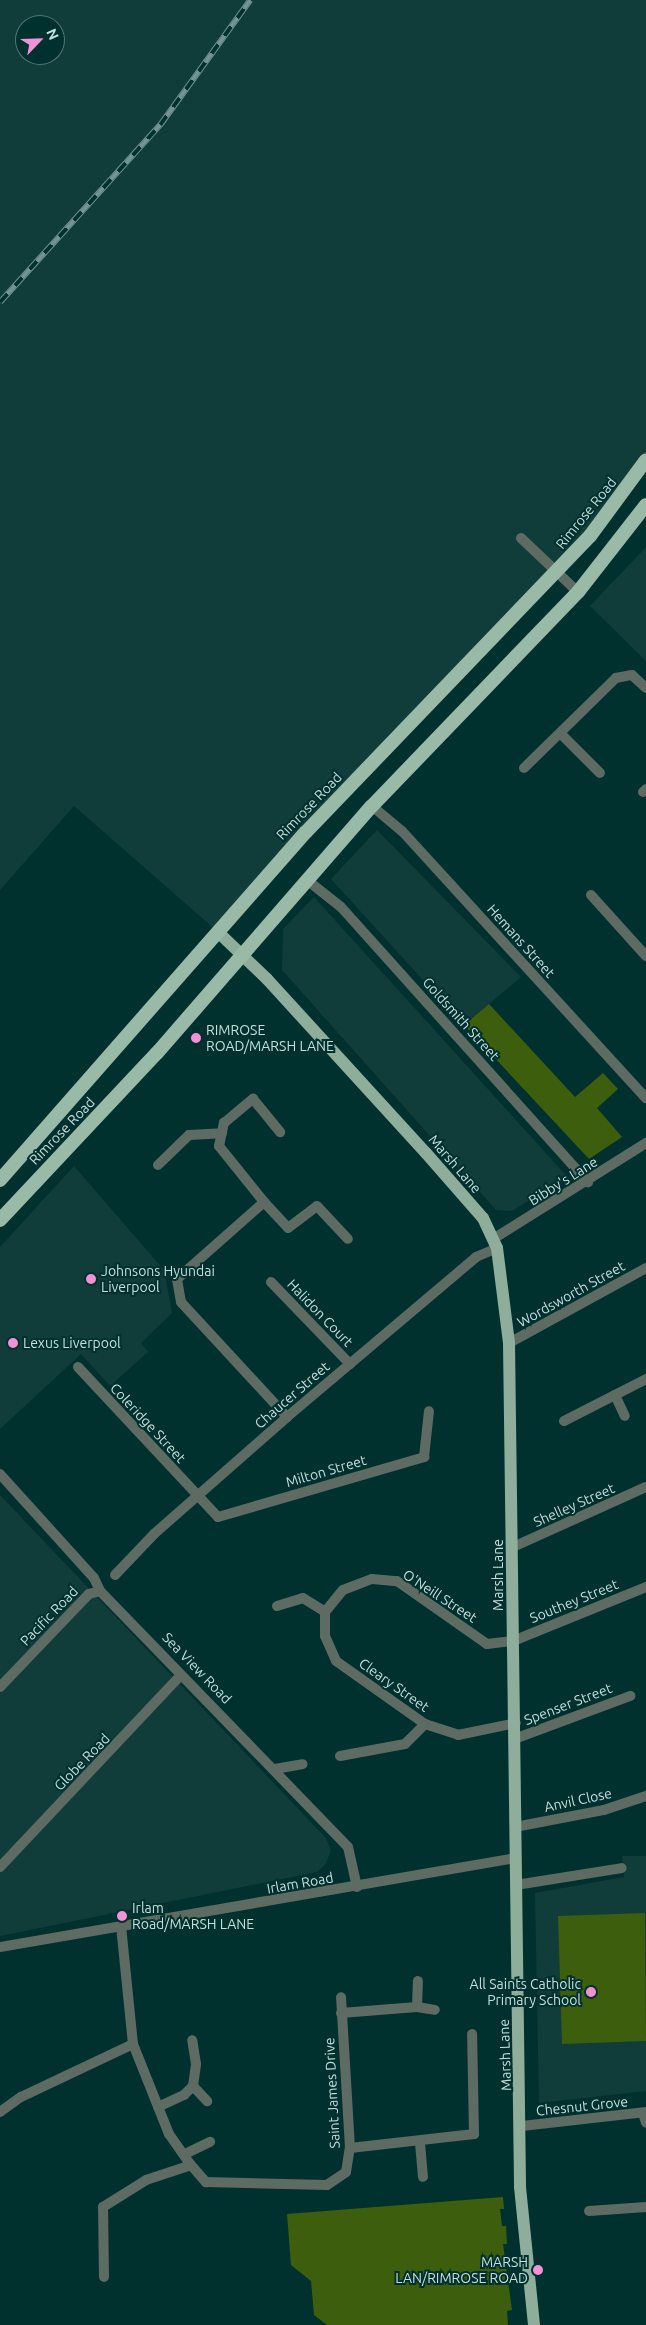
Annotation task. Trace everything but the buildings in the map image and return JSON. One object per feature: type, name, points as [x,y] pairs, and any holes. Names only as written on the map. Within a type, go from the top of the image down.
[{"type":"highway","name":"Rimrose Road","points":[[0,1180],[306,832],[558,573],[646,460]]},
{"type":"highway","name":"Rimrose Road","points":[[0,1220],[157,1053],[372,806],[578,592],[646,505]]},
{"type":"main road","name":"Marsh Lane","points":[[218,932],[242,954],[432,1160],[483,1218],[495,1244],[509,1344],[513,1641],[517,1738],[516,1885],[522,2126],[520,2187],[534,2325]]},
{"type":"street","points":[[521,538],[578,592]]},
{"type":"street","points":[[524,768],[622,674],[632,675],[646,688]]},
{"type":"street","points":[[561,734],[600,773]]},
{"type":"street","name":"Hemans Street","points":[[372,806],[402,831],[646,1098]]},
{"type":"street","name":"Goldsmith Street","points":[[307,880],[341,907],[588,1182]]},
{"type":"street","points":[[591,895],[646,956]]},
{"type":"street","points":[[280,1132],[253,1099],[224,1122],[220,1146],[264,1202],[288,1228],[317,1206],[348,1239]]},
{"type":"street","points":[[158,1165],[189,1136],[222,1133]]},
{"type":"street","name":"Bibby's Lane","points":[[495,1244],[646,1143]]},
{"type":"street","points":[[264,1202],[177,1279],[180,1302],[287,1417]]},
{"type":"street","name":"Chaucer Street","points":[[114,1576],[197,1497],[287,1417],[476,1257],[495,1244]]},
{"type":"street","name":"Wordsworth Street","points":[[509,1344],[646,1268]]},
{"type":"street","name":"Halidon Court","points":[[271,1282],[350,1364]]},
{"type":"street","name":"Coleridge Street","points":[[78,1367],[197,1497]]},
{"type":"street","points":[[564,1421],[646,1379]]},
{"type":"street","points":[[615,1395],[625,1416]]},
{"type":"street","name":"Milton Street","points":[[197,1497],[218,1517],[424,1457],[429,1411]]},
{"type":"street","name":"Sea View Road","points":[[1,1476],[94,1578],[100,1591],[275,1769],[348,1847],[357,1887]]},
{"type":"street","name":"Shelley Street","points":[[513,1547],[646,1487]]},
{"type":"street","name":"O'Neill Street","points":[[325,1612],[343,1590],[372,1579],[398,1581],[487,1644],[513,1641]]},
{"type":"street","name":"Southey Street","points":[[513,1641],[646,1587]]},
{"type":"street","name":"Pacific Road","points":[[0,1686],[89,1594],[100,1591]]},
{"type":"street","points":[[276,1606],[302,1598],[325,1612]]},
{"type":"street","name":"Cleary Street","points":[[325,1612],[325,1636],[336,1661],[425,1724],[458,1735],[516,1723]]},
{"type":"street","name":"Globe Road","points":[[0,1867],[181,1675]]},
{"type":"street","name":"Spenser Street","points":[[517,1738],[630,1696]]},
{"type":"street","points":[[340,1756],[405,1744],[425,1724]]},
{"type":"street","points":[[275,1769],[304,1764]]},
{"type":"street","name":"Anvil Close","points":[[516,1827],[604,1810],[646,1796]]},
{"type":"street","name":"Irlam Road","points":[[0,1947],[357,1887],[516,1858]]},
{"type":"street","points":[[516,1885],[622,1868]]},
{"type":"street","name":"Saint James Drive","points":[[121,1926],[133,2044],[169,2134],[186,2154],[191,2165],[206,2182],[328,2185],[346,2172],[350,2148],[341,1997]]},
{"type":"street","points":[[417,2007],[418,1981]]},
{"type":"street","points":[[341,2014],[417,2007],[435,2010]]},
{"type":"street","points":[[350,2148],[420,2142],[474,2134],[472,2034]]},
{"type":"street","points":[[158,2107],[184,2096],[193,2086],[196,2064],[192,2040]]},
{"type":"street","points":[[0,2112],[20,2096],[133,2044]]},
{"type":"street","points":[[193,2086],[207,2101]]},
{"type":"street","name":"Chesnut Grove","points":[[522,2126],[645,2116]]},
{"type":"street","points":[[186,2154],[210,2142]]},
{"type":"street","points":[[420,2142],[423,2177]]},
{"type":"street","points":[[104,2277],[104,2207],[146,2180],[191,2165]]},
{"type":"street","points":[[590,2212],[646,2207]]},
{"type":"shaded area","points":[[0,0],[646,0],[646,460],[626,491],[218,932],[74,806],[0,890]]},
{"type":"shaded area","points":[[646,547],[646,661],[590,606]]},
{"type":"shaded area","points":[[377,830],[521,977],[464,1025],[331,879]]},
{"type":"shaded area","points":[[314,897],[568,1177],[512,1211],[496,1210],[282,970],[283,929]]},
{"type":"shaded area","points":[[74,1166],[164,1270],[172,1313],[141,1343],[148,1352],[110,1386],[81,1354],[0,1429],[0,1247]]},
{"type":"shaded area","points":[[0,1495],[326,1838],[331,1851],[325,1865],[317,1872],[0,1936]]},
{"type":"shaded area","name":"All Saints Catholic Primary School","points":[[622,1856],[646,1856],[646,2091],[539,2103],[535,1893],[624,1877]]},
{"type":"green space","points":[[489,1004],[575,1097],[603,1073],[618,1089],[597,1108],[622,1137],[589,1159],[464,1025]]},
{"type":"green space","points":[[645,1913],[646,2041],[562,2044],[558,1916]]},
{"type":"green space","points":[[503,2197],[504,2209],[500,2209],[502,2226],[506,2226],[507,2244],[503,2244],[512,2310],[507,2311],[508,2325],[327,2325],[314,2315],[311,2281],[291,2265],[287,2214]]},
{"type":"railway","points":[[0,302],[160,125],[250,0]]},
{"type":"place","name":"RIMROSE ROAD/MARSH LANE","points":[[196,1038]]},
{"type":"place","name":"Johnsons Hyundai Liverpool","points":[[91,1279]]},
{"type":"place","name":"Lexus Liverpool","points":[[13,1343]]},
{"type":"place","name":"Irlam Road/MARSH LANE","points":[[122,1916]]},
{"type":"place","name":"All Saints Catholic Primary School","points":[[591,1992]]},
{"type":"place","name":"MARSH LAN/RIMROSE ROAD","points":[[538,2270]]}]
